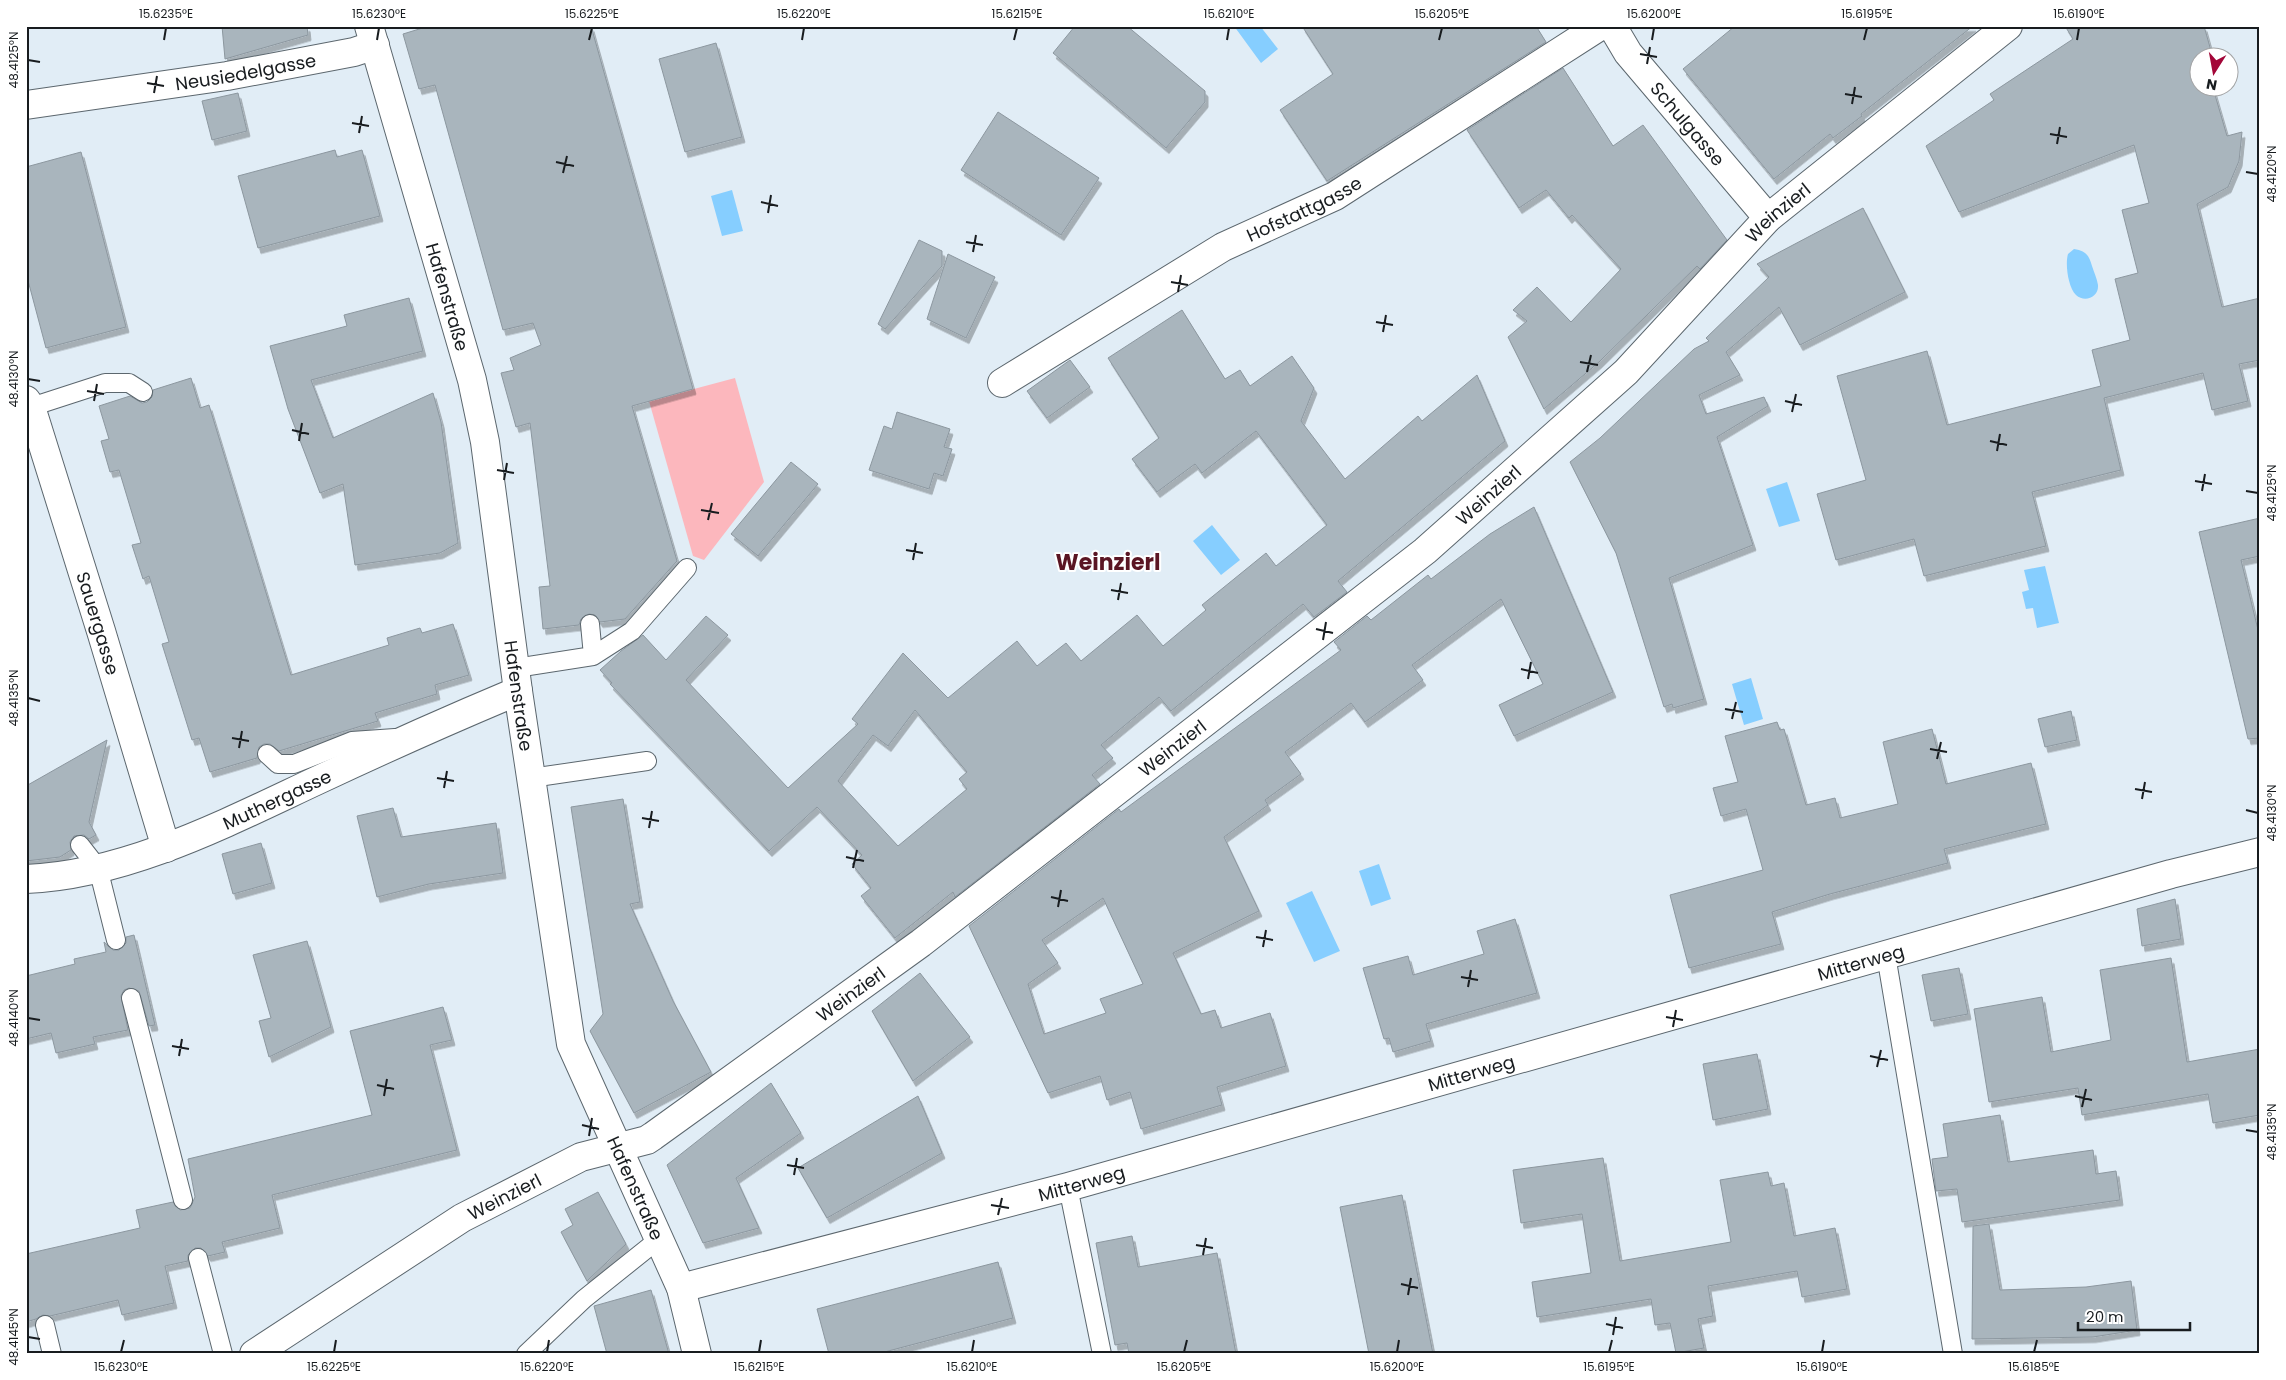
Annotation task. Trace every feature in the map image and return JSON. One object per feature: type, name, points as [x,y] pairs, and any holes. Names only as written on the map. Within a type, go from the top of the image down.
[{"type":"street","name":"Hofstattgasse","points":[[1002,383],[1223,247],[1336,196],[1600,26]]},
{"type":"street","name":"Schulgasse","points":[[1612,26],[1628,53],[1768,218]]},
{"type":"street","name":"Weinzierl","points":[[254,1354],[341,1295],[462,1218],[573,1160],[653,1136],[921,943],[1425,551],[1626,372],[1768,218],[2008,26]]},
{"type":"street","name":"Neusiedelgasse","points":[[26,105],[227,76],[354,52],[372,36]]},
{"type":"street","name":"Hafenstraße","points":[[372,36],[474,389],[485,442],[531,778],[571,1044],[681,1288],[697,1354]]},
{"type":"street","name":"Sauergasse","points":[[29,404],[82,567],[166,848]]},
{"type":"street","name":"Muthergasse","points":[[26,879],[53,878],[98,868],[166,848],[223,825],[408,738],[517,679]]},
{"type":"street","name":"Mitterweg","points":[[681,1288],[1068,1187],[2171,874],[2260,852]]},
{"type":"lane","points":[[29,404],[106,383],[129,383],[143,392]]},
{"type":"lane","points":[[517,679],[593,656],[632,631],[687,568]]},
{"type":"lane","points":[[590,624],[593,656]]},
{"type":"lane","points":[[268,754],[278,764],[294,764],[352,741],[408,738]]},
{"type":"lane","points":[[531,778],[647,761]]},
{"type":"lane","points":[[80,844],[98,868],[116,940]]},
{"type":"lane","points":[[1886,955],[1953,1354]]},
{"type":"lane","points":[[131,998],[183,1200]]},
{"type":"lane","points":[[1068,1187],[1102,1354]]},
{"type":"lane","points":[[526,1354],[584,1300],[659,1239]]},
{"type":"lane","points":[[198,1258],[222,1354]]},
{"type":"lane","points":[[45,1325],[52,1354]]},
{"type":"shaded area","points":[[735,378],[764,482],[704,560],[693,556],[649,401]]},
{"type":"water","points":[[1234,26],[1260,26],[1278,49],[1261,63]]},
{"type":"water","points":[[732,190],[743,231],[722,236],[711,196]]},
{"type":"water","points":[[2074,249],[2084,252],[2091,262],[2098,289],[2091,298],[2087,299],[2076,295],[2071,287],[2067,269],[2067,258],[2068,254]]},
{"type":"water","points":[[1787,482],[1800,521],[1779,527],[1766,489]]},
{"type":"water","points":[[1212,525],[1240,560],[1221,575],[1193,541]]},
{"type":"water","points":[[2045,566],[2059,623],[2037,628],[2033,608],[2026,609],[2022,592],[2029,590],[2024,570]]},
{"type":"water","points":[[1751,678],[1763,719],[1744,725],[1732,684]]},
{"type":"water","points":[[1379,864],[1391,899],[1371,906],[1359,871]]},
{"type":"water","points":[[1312,891],[1340,951],[1314,962],[1286,903]]},
{"type":"building","points":[[222,26],[307,26],[308,35],[225,59]]},
{"type":"building","points":[[429,26],[591,26],[693,389],[632,406],[677,561],[625,619],[600,622],[595,615],[589,614],[581,619],[579,625],[543,629],[539,587],[550,586],[530,423],[516,427],[501,373],[514,370],[510,358],[541,345],[533,323],[503,330],[435,85],[419,89],[403,34]]},
{"type":"building","points":[[1075,26],[1127,26],[1205,91],[1205,102],[1166,148],[1053,53]]},
{"type":"building","points":[[1302,26],[1536,26],[1546,42],[1327,181],[1280,110],[1333,74]]},
{"type":"building","points":[[1735,26],[1973,26],[1861,114],[1862,116],[1833,138],[1830,134],[1774,179],[1683,69]]},
{"type":"building","points":[[2065,26],[2204,26],[2210,48],[2188,48],[2188,98],[2216,98],[2227,136],[2242,132],[2239,161],[2228,187],[2197,204],[2222,307],[2260,298],[2260,360],[2239,364],[2248,401],[2212,410],[2203,373],[2104,398],[2121,470],[2032,492],[2046,546],[1924,576],[1914,539],[1836,560],[1817,494],[1866,480],[1837,376],[1927,351],[1947,425],[2101,386],[2092,350],[2130,340],[2115,279],[2138,273],[2122,210],[2149,203],[2134,145],[1959,212],[1926,146],[1994,100],[1990,94],[2073,39]]},
{"type":"building","points":[[716,43],[742,137],[685,152],[659,59]]},
{"type":"building","points":[[1563,68],[1613,146],[1643,125],[1727,240],[1700,269],[1697,266],[1599,362],[1544,409],[1508,337],[1527,321],[1513,310],[1537,287],[1571,322],[1621,269],[1572,215],[1569,218],[1546,190],[1519,208],[1467,130]]},
{"type":"building","points":[[238,93],[247,131],[212,140],[202,101]]},
{"type":"building","points":[[998,112],[1099,178],[1061,235],[961,170]]},
{"type":"building","points":[[335,150],[337,157],[362,150],[380,216],[258,248],[238,176]]},
{"type":"building","points":[[81,152],[126,327],[46,348],[26,273],[26,167]]},
{"type":"building","points":[[1863,208],[1905,292],[1800,345],[1779,307],[1726,352],[1740,375],[1699,395],[1706,414],[1764,397],[1768,406],[1717,437],[1753,545],[1669,578],[1704,699],[1673,708],[1672,704],[1664,707],[1616,553],[1570,462],[1600,438],[1694,349],[1709,341],[1706,338],[1769,277],[1757,264]]},
{"type":"building","points":[[919,240],[942,251],[942,266],[885,329],[878,324]]},
{"type":"building","points":[[948,254],[995,277],[966,338],[927,319]]},
{"type":"building","points":[[409,298],[423,351],[311,380],[333,438],[433,393],[441,422],[458,543],[440,553],[355,565],[343,484],[320,493],[288,409],[270,346],[347,326],[344,315]]},
{"type":"building","points":[[1182,310],[1225,379],[1240,370],[1250,386],[1292,356],[1314,388],[1301,421],[1345,479],[1418,416],[1422,421],[1477,375],[1505,441],[1338,581],[1347,592],[1314,617],[1303,604],[1171,711],[1159,697],[1101,745],[1113,758],[1092,775],[1100,784],[955,897],[953,892],[895,938],[861,896],[871,888],[852,864],[862,855],[817,807],[769,851],[610,684],[612,683],[600,670],[643,635],[666,660],[706,616],[728,635],[686,680],[788,788],[858,724],[852,719],[903,653],[948,698],[1017,641],[1037,666],[1066,643],[1081,661],[1137,615],[1163,646],[1206,610],[1202,605],[1266,553],[1276,566],[1327,525],[1256,431],[1202,473],[1195,464],[1157,492],[1132,459],[1159,438],[1108,358]],"holes":[[[915,710],[967,772],[959,779],[967,789],[898,846],[838,781],[873,735],[888,746]]]},
{"type":"building","points":[[1070,360],[1090,387],[1047,418],[1027,391]]},
{"type":"building","points":[[191,378],[200,408],[209,405],[291,675],[389,645],[387,638],[420,628],[422,633],[453,624],[469,675],[435,685],[437,694],[375,713],[378,721],[279,751],[270,744],[264,744],[259,747],[257,758],[210,772],[199,738],[192,740],[162,644],[169,642],[149,576],[143,579],[132,545],[141,543],[119,470],[110,472],[101,441],[109,439],[99,406],[130,396],[142,403],[147,402],[152,397],[153,390]]},
{"type":"building","points":[[897,412],[950,429],[944,447],[952,449],[943,476],[934,473],[929,489],[869,470],[884,426],[892,429]]},
{"type":"building","points":[[791,462],[818,484],[758,556],[731,534]]},
{"type":"building","points":[[1534,507],[1613,692],[1514,736],[1499,705],[1543,684],[1501,599],[1412,665],[1423,680],[1365,722],[1351,703],[1285,752],[1301,774],[1265,800],[1268,805],[1224,837],[1259,911],[1173,953],[1201,1014],[1215,1010],[1221,1028],[1270,1013],[1286,1066],[1217,1087],[1222,1105],[1141,1129],[1130,1092],[1107,1100],[1100,1076],[1048,1093],[969,926],[1119,809],[1121,812],[1341,650],[1334,642],[1367,616],[1371,620],[1428,575],[1431,579],[1490,534]],"holes":[[[1103,898],[1143,984],[1100,999],[1106,1013],[1044,1034],[1028,984],[1058,963],[1042,940]]]},
{"type":"building","points":[[2260,518],[2260,556],[2241,560],[2260,638],[2260,738],[2248,739],[2199,532]]},
{"type":"building","points":[[2071,711],[2077,740],[2045,747],[2038,719]]},
{"type":"building","points":[[1777,722],[1780,730],[1784,729],[1806,805],[1835,798],[1840,818],[1898,804],[1883,742],[1932,729],[1946,784],[2031,763],[2046,824],[1944,849],[1948,863],[1830,894],[1772,912],[1781,944],[1689,968],[1670,895],[1763,870],[1746,809],[1721,816],[1713,788],[1738,782],[1725,736]]},
{"type":"building","points":[[107,740],[89,822],[96,835],[89,839],[84,835],[74,836],[70,842],[71,850],[60,857],[26,861],[26,786]]},
{"type":"building","points":[[623,799],[640,902],[630,904],[673,1001],[711,1072],[634,1113],[590,1031],[603,1014],[571,807]]},
{"type":"building","points":[[393,808],[401,837],[496,823],[503,873],[429,884],[377,897],[357,816]]},
{"type":"building","points":[[261,843],[272,883],[233,894],[222,854]]},
{"type":"building","points":[[2175,899],[2181,939],[2142,946],[2137,909]]},
{"type":"building","points":[[1515,919],[1537,993],[1426,1024],[1431,1041],[1393,1052],[1389,1038],[1384,1039],[1363,968],[1408,956],[1413,975],[1484,954],[1477,931]]},
{"type":"building","points":[[134,935],[155,1025],[149,1026],[139,991],[129,988],[124,990],[121,996],[128,1030],[93,1037],[95,1044],[56,1053],[51,1033],[26,1039],[26,976],[75,964],[74,959],[106,952],[104,942],[113,950],[119,950],[126,943],[126,937]]},
{"type":"building","points":[[307,941],[331,1027],[269,1057],[259,1021],[271,1018],[253,955]]},
{"type":"building","points":[[2171,958],[2187,1062],[2260,1049],[2260,1115],[2213,1123],[2208,1094],[2082,1115],[2078,1088],[1989,1102],[1974,1009],[2042,997],[2051,1052],[2111,1040],[2100,970]]},
{"type":"building","points":[[1959,968],[1968,1014],[1931,1021],[1922,975]]},
{"type":"building","points":[[920,973],[970,1037],[913,1081],[872,1011]]},
{"type":"building","points":[[443,1007],[452,1040],[430,1045],[457,1150],[272,1195],[280,1228],[222,1242],[225,1252],[208,1256],[201,1248],[195,1248],[188,1255],[188,1261],[165,1266],[174,1303],[122,1315],[118,1300],[50,1316],[43,1315],[26,1322],[26,1254],[140,1228],[136,1210],[173,1202],[180,1210],[190,1208],[195,1197],[188,1159],[372,1115],[350,1031]]},
{"type":"building","points":[[1757,1054],[1768,1109],[1713,1120],[1703,1064]]},
{"type":"building","points":[[771,1083],[801,1133],[736,1178],[759,1228],[703,1243],[667,1165]]},
{"type":"building","points":[[918,1096],[942,1153],[827,1218],[798,1168]]},
{"type":"building","points":[[2000,1115],[2008,1162],[2093,1150],[2096,1174],[2116,1171],[2120,1200],[1962,1222],[1957,1189],[1936,1191],[1932,1159],[1948,1157],[1943,1124]]},
{"type":"building","points":[[1603,1158],[1620,1261],[1731,1242],[1720,1180],[1768,1172],[1771,1186],[1784,1183],[1794,1236],[1835,1228],[1847,1289],[1802,1297],[1797,1271],[1708,1286],[1713,1316],[1698,1319],[1704,1348],[1676,1353],[1670,1323],[1655,1325],[1651,1299],[1537,1317],[1532,1282],[1591,1273],[1582,1214],[1521,1223],[1513,1170]]},
{"type":"building","points":[[598,1192],[626,1244],[587,1281],[561,1232],[573,1225],[565,1209]]},
{"type":"building","points":[[1402,1195],[1433,1354],[1369,1354],[1340,1207]]},
{"type":"building","points":[[1989,1224],[2000,1290],[2086,1287],[2131,1281],[2137,1330],[2093,1337],[1972,1339],[1973,1226]]},
{"type":"building","points":[[1132,1236],[1138,1267],[1217,1253],[1236,1354],[1129,1354],[1127,1343],[1115,1345],[1096,1243]]},
{"type":"building","points":[[998,1262],[1013,1318],[877,1354],[829,1354],[817,1309]]},
{"type":"building","points":[[651,1290],[669,1354],[607,1354],[594,1306]]},
{"type":"district","name":"Weinzierl","points":[[1108,562]]}]
